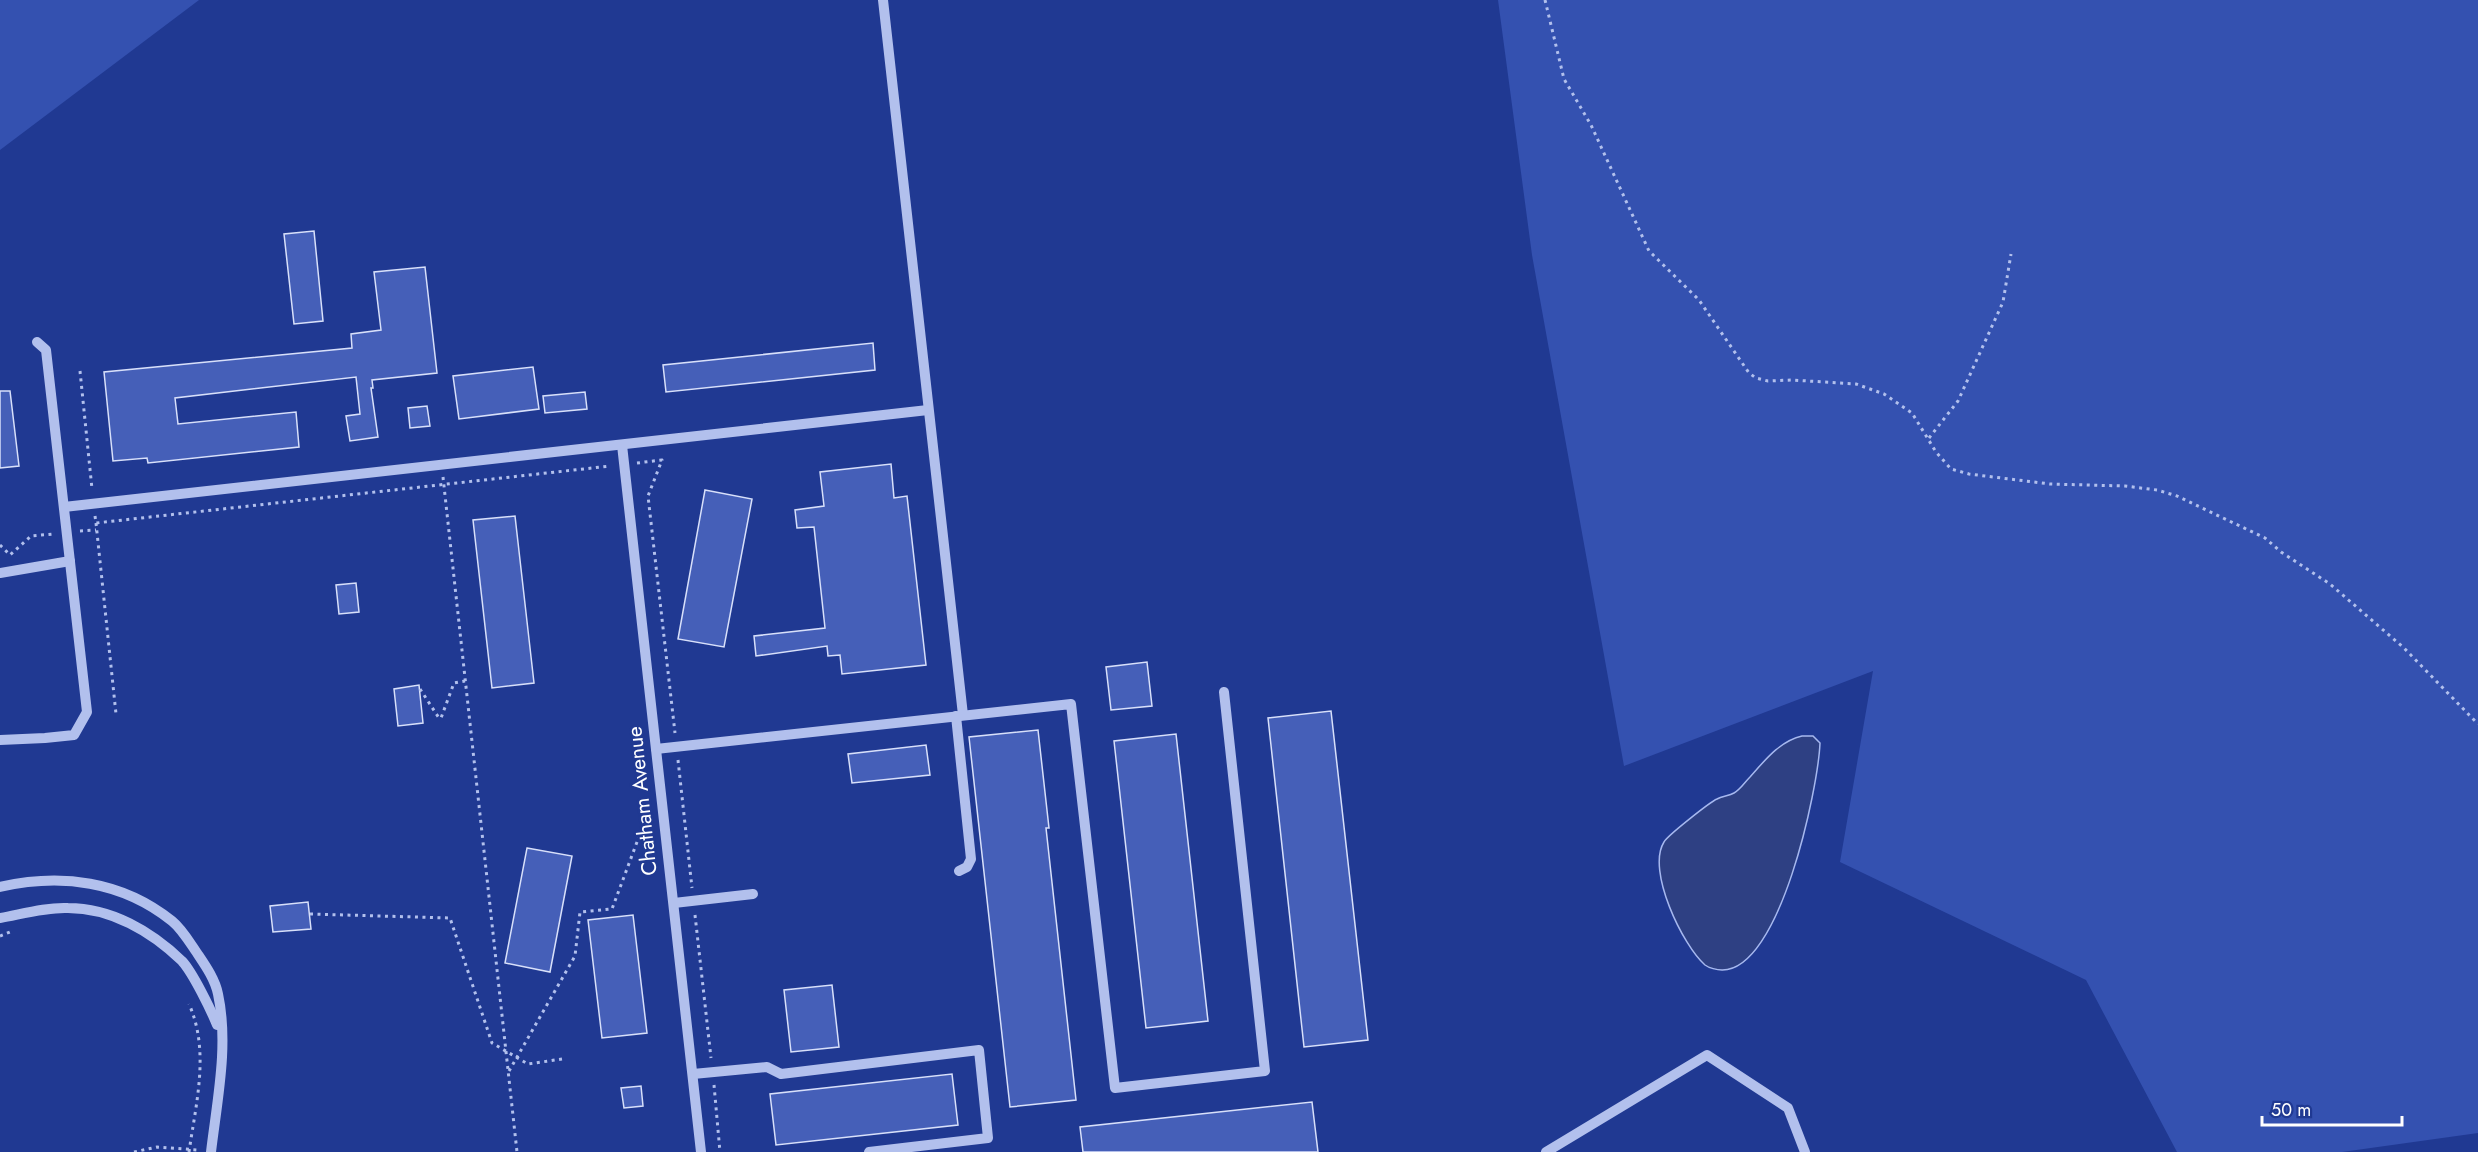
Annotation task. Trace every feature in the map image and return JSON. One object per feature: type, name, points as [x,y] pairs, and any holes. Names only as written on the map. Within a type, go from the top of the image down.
[{"type":"street","points":[[883,0],[960,716],[971,859],[967,867],[958,871]]},
{"type":"street","points":[[0,740],[74,735],[87,712],[46,350],[38,342]]},
{"type":"street","points":[[64,507],[928,410]]},
{"type":"street","name":"Chatham Avenue","points":[[622,445],[701,1152]]},
{"type":"street","points":[[0,573],[70,561]]},
{"type":"street","points":[[656,749],[1071,705],[1115,1088],[1265,1071],[1224,692]]},
{"type":"street","points":[[0,887],[35,880],[68,879],[101,885],[133,897],[173,922],[208,969],[218,993],[222,1053],[211,1152]]},
{"type":"street","points":[[674,903],[753,894]]},
{"type":"street","points":[[0,918],[67,908],[93,910],[116,916],[136,927],[183,963],[213,1014],[222,1037]]},
{"type":"street","points":[[693,1074],[767,1067],[781,1074],[979,1050],[988,1138],[869,1152]]},
{"type":"street","points":[[1546,1152],[1707,1055],[1788,1108],[1805,1152]]},
{"type":"path","points":[[1545,0],[1564,79],[1591,125],[1649,250],[1699,300],[1743,366],[1756,378],[1856,384],[1870,387],[1912,414],[1936,452],[1951,469],[1969,474],[2050,484],[2125,486],[2157,490],[2177,496],[2265,538],[2281,552],[2330,584],[2404,648],[2478,724]]},
{"type":"path","points":[[1929,438],[1958,401],[2003,302],[2011,254]]},
{"type":"path","points":[[80,371],[116,714]]},
{"type":"path","points":[[96,524],[662,460],[648,496],[720,1152]]},
{"type":"path","points":[[441,465],[517,1152]]},
{"type":"path","points":[[0,545],[10,555],[31,536],[96,530]]},
{"type":"path","points":[[420,689],[441,718],[454,682],[465,681]]},
{"type":"path","points":[[508,1072],[575,956],[580,912],[612,909],[643,826]]},
{"type":"path","points":[[309,914],[450,918],[492,1043],[528,1064],[562,1059]]},
{"type":"path","points":[[0,936],[19,929]]},
{"type":"path","points":[[189,1003],[200,1042],[201,1067],[189,1151]]},
{"type":"path","points":[[134,1152],[157,1147],[211,1152]]},
{"type":"shaded area","points":[[0,0],[199,0],[0,150]]},
{"type":"shaded area","points":[[1498,0],[2478,0],[2478,1133],[2342,1152],[2177,1152],[2086,980],[1840,862],[1873,671],[1624,766],[1532,255]]},
{"type":"shaded area","points":[[1802,736],[1813,736],[1820,743],[1818,766],[1803,835],[1778,911],[1762,941],[1743,962],[1722,970],[1709,967],[1696,955],[1687,942],[1663,888],[1660,855],[1664,842],[1713,801],[1738,790],[1780,747]]},
{"type":"building","points":[[314,231],[323,321],[294,324],[284,234]]},
{"type":"building","points":[[425,267],[437,373],[372,380],[373,388],[371,388],[378,437],[350,441],[346,416],[360,414],[356,377],[175,398],[178,424],[296,412],[299,447],[148,463],[147,458],[113,461],[104,372],[352,348],[351,334],[381,330],[374,272]]},
{"type":"building","points":[[873,343],[875,370],[666,392],[663,365]]},
{"type":"building","points":[[533,367],[539,409],[459,419],[453,376]]},
{"type":"building","points":[[0,391],[10,391],[19,466],[0,468]]},
{"type":"building","points":[[585,392],[587,409],[545,413],[543,396]]},
{"type":"building","points":[[427,406],[430,426],[410,428],[408,408]]},
{"type":"building","points":[[891,464],[894,498],[907,496],[926,665],[842,674],[840,655],[828,656],[827,646],[756,656],[754,636],[825,628],[814,527],[797,528],[795,510],[824,506],[820,472]]},
{"type":"building","points":[[705,490],[752,499],[724,647],[678,639]]},
{"type":"building","points":[[515,516],[534,683],[492,688],[473,520]]},
{"type":"building","points":[[356,583],[359,612],[339,614],[336,585]]},
{"type":"building","points":[[1147,662],[1152,706],[1111,710],[1106,667]]},
{"type":"building","points":[[419,685],[423,723],[398,726],[394,689]]},
{"type":"building","points":[[1331,711],[1368,1040],[1304,1047],[1268,718]]},
{"type":"building","points":[[1038,730],[1049,828],[1046,828],[1076,1100],[1010,1107],[969,737]]},
{"type":"building","points":[[1176,734],[1208,1021],[1146,1028],[1114,741]]},
{"type":"building","points":[[926,745],[930,775],[852,783],[848,754]]},
{"type":"building","points":[[527,848],[572,856],[550,972],[505,963]]},
{"type":"building","points":[[308,902],[311,929],[273,932],[270,906]]},
{"type":"building","points":[[633,915],[647,1033],[602,1038],[588,920]]},
{"type":"building","points":[[832,985],[839,1047],[791,1052],[784,990]]},
{"type":"building","points":[[952,1074],[958,1125],[776,1145],[770,1094]]},
{"type":"building","points":[[641,1086],[643,1106],[624,1108],[621,1088]]},
{"type":"building","points":[[1312,1102],[1318,1152],[1083,1152],[1080,1127]]}]
